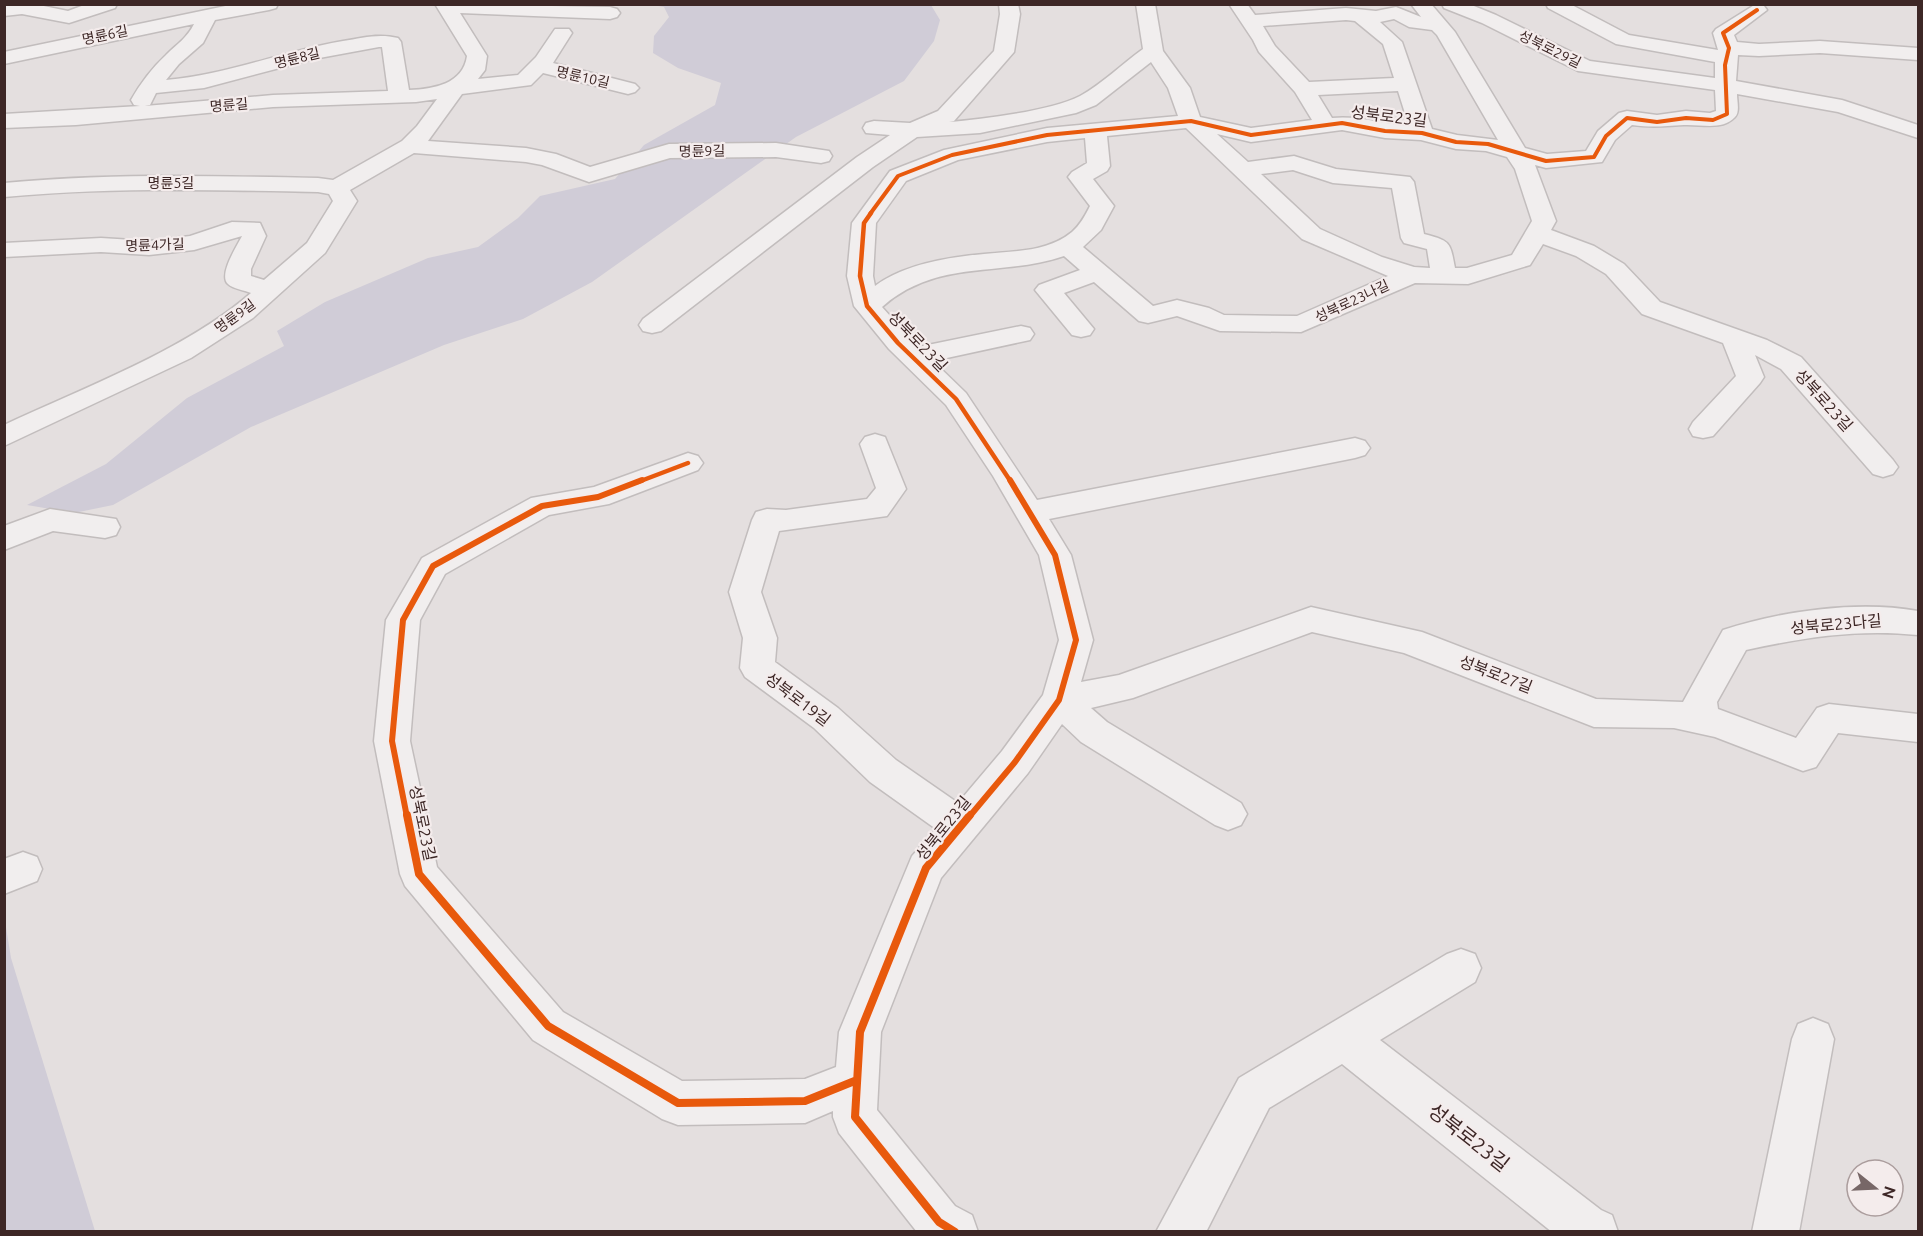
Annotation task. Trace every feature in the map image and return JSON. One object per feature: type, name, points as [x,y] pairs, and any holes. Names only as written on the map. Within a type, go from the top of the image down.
[{"type":"street","name":"명륜6길","points":[[4,10],[22,8],[69,17],[108,4]]},
{"type":"street","points":[[128,114],[141,102],[149,87],[172,60],[196,39],[207,17],[269,4]]},
{"type":"street","points":[[652,325],[865,162],[911,131],[946,116],[1004,52],[1010,14],[1008,4]]},
{"type":"street","points":[[1145,4],[1153,51],[1179,88],[1191,121],[1311,234],[1373,262],[1411,275],[1468,276],[1521,260],[1544,221],[1526,169],[1517,153],[1445,32],[1420,4]]},
{"type":"street","name":"성북로29길","points":[[1451,4],[1489,19],[1585,67],[1842,105],[1918,132]]},
{"type":"street","points":[[1555,4],[1623,40],[1728,53],[1820,47],[1918,54]]},
{"type":"street","points":[[445,6],[610,13]]},
{"type":"street","points":[[337,188],[410,146],[425,132],[454,90],[475,70],[477,56],[445,6]]},
{"type":"street","name":"성북로23길","points":[[1243,13],[1333,10],[1376,17],[1396,13],[1416,23],[1438,24]]},
{"type":"street","points":[[1725,86],[1728,53],[1723,33],[1757,10]]},
{"type":"street","name":"성북로23길","points":[[1243,13],[1263,39],[1266,48],[1304,90],[1326,125]]},
{"type":"street","name":"성북로23길","points":[[1360,15],[1392,42],[1422,133]]},
{"type":"street","name":"명륜6길","points":[[4,58],[150,26],[207,17]]},
{"type":"street","name":"명륜10길","points":[[454,90],[489,83],[524,81],[562,33]]},
{"type":"street","name":"명륜8길","points":[[149,87],[174,87],[230,77],[295,57],[379,41],[391,42],[400,97]]},
{"type":"street","points":[[874,128],[911,131],[980,126],[1068,108],[1088,100],[1153,51]]},
{"type":"street","name":"명륜10길","points":[[538,66],[628,87]]},
{"type":"street","name":"성북로23길","points":[[1304,90],[1407,84]]},
{"type":"street","name":"성북로23길","points":[[955,1232],[939,1222],[855,1117],[861,1032],[926,868],[1015,762],[1059,700],[1076,640],[1055,555],[1005,471],[956,399],[912,357],[867,306],[860,276],[864,223],[898,176],[952,155],[1047,135],[1191,121],[1251,135],[1342,123],[1385,131],[1422,133],[1456,142],[1488,144],[1546,161],[1594,157],[1606,136],[1627,118],[1657,122],[1686,118],[1713,120],[1727,114],[1725,86]]},
{"type":"street","name":"명륜길","points":[[4,121],[128,114],[273,101],[400,97],[454,90]]},
{"type":"street","points":[[4,138],[38,120]]},
{"type":"street","points":[[867,306],[899,282],[964,264],[1049,255],[1080,239],[1096,223],[1102,207],[1080,177],[1099,166],[1095,130]]},
{"type":"street","name":"명륜9길","points":[[410,146],[526,155],[548,159],[590,175],[669,151],[776,150],[821,156]]},
{"type":"street","points":[[1242,170],[1294,163],[1333,176],[1402,183],[1413,238],[1437,245],[1444,275]]},
{"type":"street","name":"명륜5길","points":[[4,190],[60,185],[165,182],[318,185],[337,188]]},
{"type":"street","name":"명륜9길","points":[[4,437],[181,352],[244,312],[316,248],[345,201],[337,188]]},
{"type":"street","name":"명륜4가길","points":[[4,250],[101,245],[149,248],[194,243],[232,228],[251,228],[254,236],[238,269],[238,280],[268,290]]},
{"type":"street","name":"성북로23길","points":[[1535,233],[1585,251],[1615,269],[1651,308],[1758,346],[1791,363],[1883,467]]},
{"type":"street","name":"성북로23나길","points":[[1067,246],[1148,315],[1177,308],[1200,314],[1220,323],[1301,324],[1411,275]]},
{"type":"street","points":[[1081,329],[1048,290],[1097,272]]},
{"type":"street","name":"성북로23길","points":[[912,357],[1021,334]]},
{"type":"street","points":[[1703,429],[1750,377],[1735,338]]},
{"type":"street","name":"성북로19길","points":[[875,444],[891,489],[876,508],[786,521],[767,520],[746,592],[760,638],[757,668],[825,718],[883,771],[961,826]]},
{"type":"street","points":[[1029,512],[1355,448]]},
{"type":"street","name":"성북로23길","points":[[688,463],[598,497],[542,507],[433,566],[403,620],[392,741],[419,874],[548,1026],[678,1103],[806,1101],[857,1080]]},
{"type":"street","points":[[4,539],[50,520],[105,527]]},
{"type":"street","name":"성북로23다길","points":[[1700,720],[1700,702],[1735,639],[1802,625],[1899,618],[1918,623]]},
{"type":"street","name":"성북로27길","points":[[1059,700],[1121,688],[1311,619],[1410,641],[1594,713],[1674,714],[1719,724],[1803,756],[1829,718],[1918,728]]},
{"type":"street","points":[[1059,700],[1094,732],[1228,814]]},
{"type":"street","points":[[1179,1232],[1202,1194],[1254,1093],[1461,968]]},
{"type":"street","name":"성북로23길","points":[[1345,1039],[1584,1227],[1595,1232]]},
{"type":"street","points":[[1775,1232],[1813,1039]]},
{"type":"shaded area","points":[[653,5],[931,5],[940,20],[934,41],[904,81],[796,137],[592,282],[523,319],[444,345],[251,427],[113,505],[74,513],[27,505],[106,464],[187,398],[284,346],[277,331],[325,302],[428,258],[478,247],[518,218],[540,196],[615,179],[644,145],[715,105],[721,83],[678,68],[653,53],[654,36],[669,17],[664,7]]},
{"type":"shaded area","points":[[5,921],[11,958],[95,1231],[5,1231]]},
{"type":"cycle path","points":[[955,1232],[939,1222],[855,1117],[860,1032],[926,868],[1015,762],[1059,700],[1076,640],[1055,555],[1005,471],[956,399],[898,343],[867,306],[860,276],[864,223],[898,176],[952,155],[1047,135],[1191,121],[1251,135],[1342,123],[1385,131],[1422,133],[1456,142],[1488,144],[1546,161],[1594,157],[1606,136],[1627,118],[1657,122],[1686,118],[1713,120],[1727,114],[1725,65],[1729,48],[1723,33],[1757,10]]},
{"type":"cycle path","points":[[688,463],[598,497],[542,506],[433,566],[403,620],[392,741],[419,874],[548,1026],[678,1103],[805,1101],[857,1080]]}]
